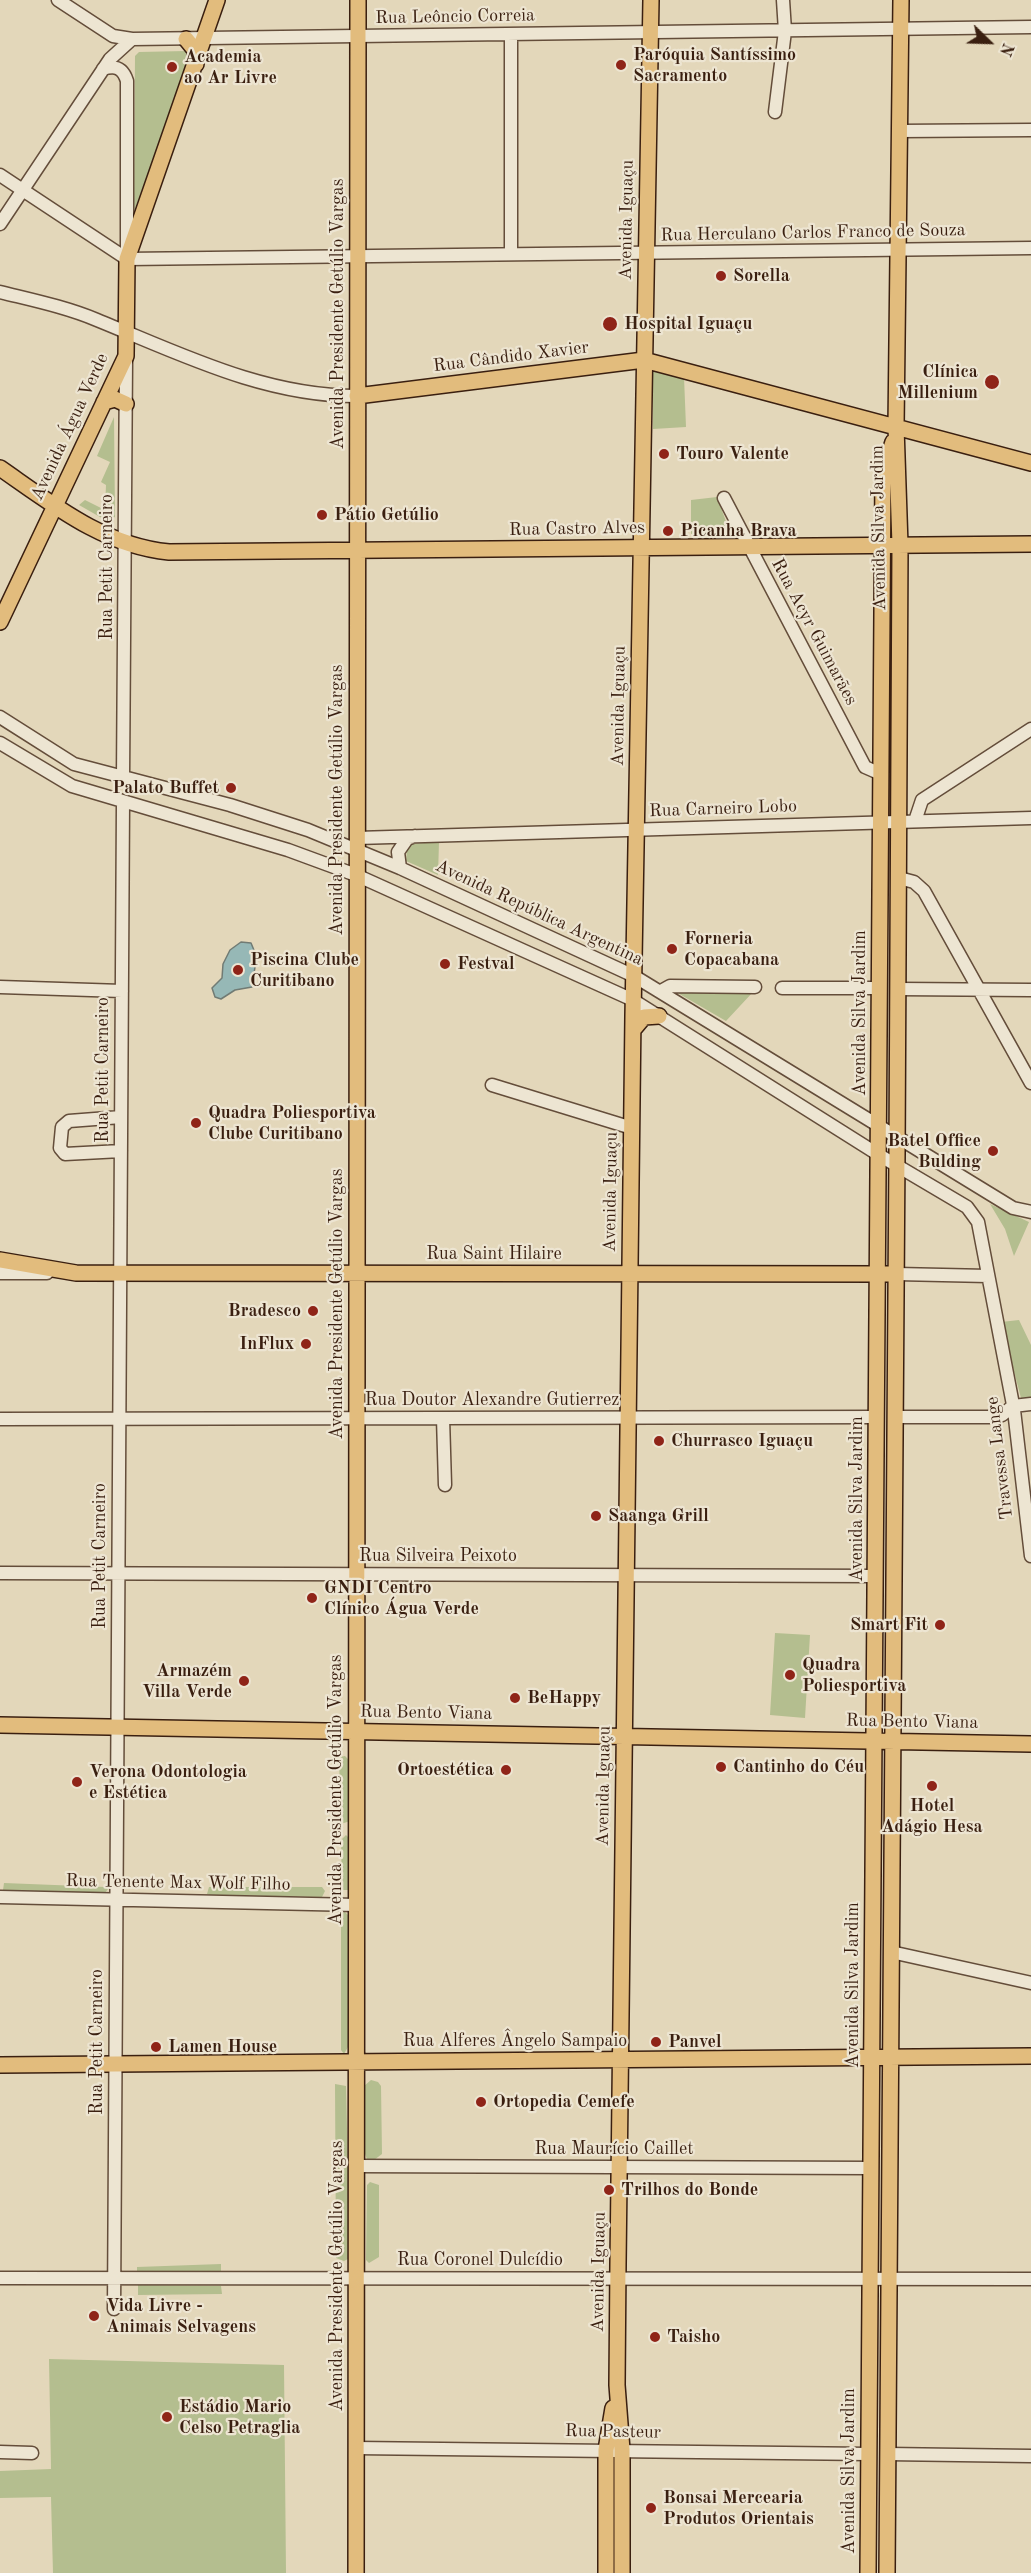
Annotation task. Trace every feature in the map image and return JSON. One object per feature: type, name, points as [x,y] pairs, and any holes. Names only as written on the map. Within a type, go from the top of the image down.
[{"type":"main road","name":"Avenida Água Verde","points":[[0,622],[126,356],[127,259],[206,38],[217,0]]},
{"type":"main road","name":"Avenida Presidente Getúlio Vargas","points":[[356,2573],[358,0]]},
{"type":"main road","name":"Avenida Iguaçu","points":[[622,2573],[622,2450],[617,2385],[619,2167],[633,1000],[651,0]]},
{"type":"main road","name":"Avenida Silva Jardim","points":[[886,2573],[898,1139],[900,545],[896,427],[901,0]]},
{"type":"main road","points":[[186,39],[195,50],[196,64]]},
{"type":"main road","name":"Rua Cândido Xavier","points":[[357,396],[644,360],[1031,463]]},
{"type":"main road","points":[[104,402],[115,399],[126,404]]},
{"type":"main road","name":"Avenida Silva Jardim","points":[[868,2573],[882,545],[883,473],[896,427]]},
{"type":"main road","name":"Rua Castro Alves","points":[[0,468],[55,506],[94,529],[125,543],[169,552],[1031,544]]},
{"type":"main road","points":[[633,1030],[644,1017],[659,1016]]},
{"type":"main road","points":[[879,1098],[898,1076]]},
{"type":"main road","points":[[0,1260],[76,1273]]},
{"type":"main road","name":"Rua Saint Hilaire","points":[[76,1273],[897,1274]]},
{"type":"main road","points":[[876,1549],[895,1526]]},
{"type":"main road","points":[[875,1613],[894,1652]]},
{"type":"main road","name":"Rua Bento Viana","points":[[0,1725],[1031,1744]]},
{"type":"main road","points":[[873,1873],[892,1860]]},
{"type":"main road","name":"Rua Alferes Ângelo Sampaio","points":[[0,2065],[1031,2056]]},
{"type":"main road","points":[[871,2187],[889,2210]]},
{"type":"main road","name":"Avenida Iguaçu","points":[[606,2573],[606,2450],[617,2385]]},
{"type":"street","name":"Rua Leôncio Correia","points":[[58,0],[113,36],[132,39],[1031,27]]},
{"type":"street","points":[[775,112],[785,31],[783,0]]},
{"type":"street","points":[[511,34],[511,254]]},
{"type":"street","points":[[0,224],[104,69],[117,52],[132,39]]},
{"type":"street","points":[[104,69],[117,67],[122,70],[127,81],[127,259]]},
{"type":"street","points":[[900,131],[1031,130]]},
{"type":"street","points":[[0,176],[127,259]]},
{"type":"street","name":"Rua Herculano Carlos Franco de Souza","points":[[127,259],[1031,248]]},
{"type":"street","name":"Rua Cândido Xavier","points":[[0,292],[80,313],[126,333],[279,389],[312,394],[357,396]]},
{"type":"street","name":"Rua Petit Carneiro","points":[[123,778],[126,356]]},
{"type":"street","name":"Rua Acyr Guimarães","points":[[724,498],[865,767],[881,774]]},
{"type":"street","name":"Avenida República Argentina","points":[[0,717],[58,756],[74,764],[266,816],[356,844],[400,868],[634,976],[1013,1208],[1031,1212]]},
{"type":"street","points":[[899,801],[922,800],[1031,729]]},
{"type":"street","points":[[0,743],[63,783],[123,803],[288,850],[356,875],[633,1000],[897,1165]]},
{"type":"street","points":[[915,821],[922,800]]},
{"type":"street","name":"Rua Petit Carneiro","points":[[114,2309],[123,803]]},
{"type":"street","name":"Rua Carneiro Lobo","points":[[356,844],[415,836],[1031,818]]},
{"type":"street","points":[[400,868],[398,852],[408,839],[415,836]]},
{"type":"street","points":[[898,878],[914,882],[924,891],[1031,1083]]},
{"type":"street","points":[[661,991],[670,986],[755,987]]},
{"type":"street","points":[[0,987],[122,991]]},
{"type":"street","points":[[782,988],[880,988]]},
{"type":"street","points":[[898,989],[1031,990]]},
{"type":"street","points":[[492,1085],[632,1128]]},
{"type":"street","points":[[121,1117],[69,1121],[63,1127],[60,1148],[65,1154],[121,1151]]},
{"type":"street","name":"Travessa Lange","points":[[897,1165],[975,1214],[1013,1406],[1031,1556]]},
{"type":"street","name":"Rua Saint Hilaire","points":[[0,1273],[76,1273]]},
{"type":"street","name":"Rua Saint Hilaire","points":[[897,1274],[988,1276]]},
{"type":"street","points":[[895,1417],[990,1417],[1002,1415],[1013,1406],[1031,1404]]},
{"type":"street","name":"Rua Doutor Alexandre Gutierrez","points":[[0,1419],[877,1417]]},
{"type":"street","points":[[443,1418],[445,1485]]},
{"type":"street","name":"Rua Silveira Peixoto","points":[[0,1573],[876,1576]]},
{"type":"street","name":"Rua Tenente Max Wolf Filho","points":[[0,1897],[356,1905]]},
{"type":"street","points":[[891,1952],[1031,1983]]},
{"type":"street","name":"Rua Maurício Caillet","points":[[356,2166],[871,2168]]},
{"type":"street","name":"Rua Coronel Dulcídio","points":[[0,2278],[1031,2279]]},
{"type":"street","name":"Rua Pasteur","points":[[356,2448],[869,2454]]},
{"type":"street","points":[[0,2452],[32,2453]]},
{"type":"street","points":[[887,2454],[1031,2456]]},
{"type":"green space","points":[[186,51],[191,59],[134,211],[135,56],[139,52]]},
{"type":"green space","points":[[653,370],[684,377],[686,427],[653,429]]},
{"type":"green space","points":[[114,417],[115,517],[107,521],[79,505],[85,500],[105,510],[106,485],[101,482],[110,462],[97,456]]},
{"type":"green space","points":[[717,497],[731,535],[691,534],[691,500]]},
{"type":"green space","points":[[439,842],[438,875],[406,861],[407,850],[411,844]]},
{"type":"green space","points":[[676,992],[753,992],[726,1021]]},
{"type":"green space","points":[[990,1204],[1029,1222],[1014,1256],[1005,1229]]},
{"type":"green space","points":[[1019,1320],[1031,1345],[1031,1397],[1021,1398],[1001,1322]]},
{"type":"green space","name":"Quadra Poliesportiva","points":[[775,1633],[810,1635],[805,1718],[770,1715]]},
{"type":"green space","points":[[345,1756],[350,1761],[350,1821],[344,1823],[341,1821],[339,1761],[340,1757]]},
{"type":"green space","points":[[346,1835],[350,1839],[351,1890],[342,1890],[341,1840]]},
{"type":"green space","points":[[4,1883],[105,1887],[108,1889],[105,1893],[3,1890]]},
{"type":"green space","points":[[209,1887],[322,1887],[325,1891],[322,1897],[210,1895],[207,1894]]},
{"type":"green space","points":[[343,1910],[349,1916],[348,2047],[344,2054],[341,2050],[341,1912]]},
{"type":"green space","points":[[371,2080],[378,2082],[381,2086],[382,2154],[374,2160],[367,2159],[365,2154],[364,2086]]},
{"type":"green space","points":[[335,2084],[346,2086],[350,2258],[344,2261],[336,2258]]},
{"type":"green space","points":[[370,2182],[379,2185],[379,2257],[369,2263],[366,2260],[367,2185]]},
{"type":"green space","points":[[221,2264],[221,2271],[137,2273],[137,2267]]},
{"type":"green space","points":[[138,2285],[221,2286],[222,2294],[138,2295]]},
{"type":"green space","name":"Estádio Mario Celso Petraglia","points":[[49,2359],[284,2365],[286,2573],[53,2573],[51,2497],[0,2498],[0,2471],[51,2469]]},
{"type":"water","name":"Piscina Clube Curitibano","points":[[241,942],[251,943],[256,955],[252,963],[255,967],[252,987],[235,990],[221,999],[215,997],[212,988],[222,978],[223,964],[230,950]]},
{"type":"place","name":"Paróquia Santíssimo Sacramento","points":[[621,65]]},
{"type":"place","name":"Academia ao Ar Livre","points":[[172,67]]},
{"type":"place","name":"Sorella","points":[[721,276]]},
{"type":"place","name":"Hospital Iguaçu","points":[[610,324]]},
{"type":"place","name":"Clínica Millenium","points":[[992,382]]},
{"type":"place","name":"Touro Valente","points":[[664,454]]},
{"type":"place","name":"Pátio Getúlio","points":[[322,515]]},
{"type":"place","name":"Picanha Brava","points":[[668,531]]},
{"type":"place","name":"Palato Buffet","points":[[231,788]]},
{"type":"place","name":"Forneria Copacabana","points":[[672,949]]},
{"type":"place","name":"Festval","points":[[445,964]]},
{"type":"place","name":"Piscina Clube Curitibano","points":[[238,970]]},
{"type":"place","name":"Quadra Poliesportiva Clube Curitibano","points":[[196,1123]]},
{"type":"place","name":"Batel Office Bulding","points":[[993,1151]]},
{"type":"place","name":"Bradesco","points":[[313,1311]]},
{"type":"place","name":"InFlux","points":[[306,1344]]},
{"type":"place","name":"Churrasco Iguaçu","points":[[659,1441]]},
{"type":"place","name":"Saanga Grill","points":[[596,1516]]},
{"type":"place","name":"GNDI Centro Clínico Água Verde","points":[[312,1598]]},
{"type":"place","name":"Smart Fit","points":[[940,1625]]},
{"type":"place","name":"Quadra Poliesportiva","points":[[790,1675]]},
{"type":"place","name":"Armazém Villa Verde","points":[[244,1681]]},
{"type":"place","name":"BeHappy","points":[[515,1698]]},
{"type":"place","name":"Cantinho do Céu","points":[[721,1767]]},
{"type":"place","name":"Ortoestética","points":[[506,1770]]},
{"type":"place","name":"Verona Odontologia e Estética","points":[[77,1782]]},
{"type":"place","name":"Hotel Adágio Hesa","points":[[932,1786]]},
{"type":"place","name":"Panvel","points":[[656,2042]]},
{"type":"place","name":"Lamen House","points":[[156,2047]]},
{"type":"place","name":"Ortopedia Cemefe","points":[[481,2102]]},
{"type":"place","name":"Trilhos do Bonde","points":[[609,2190]]},
{"type":"place","name":"Vida Livre - Animais Selvagens","points":[[94,2316]]},
{"type":"place","name":"Taisho","points":[[655,2337]]},
{"type":"place","name":"Estádio Mario Celso Petraglia","points":[[167,2417]]},
{"type":"place","name":"Bonsai Mercearia Produtos Orientais","points":[[651,2508]]}]
